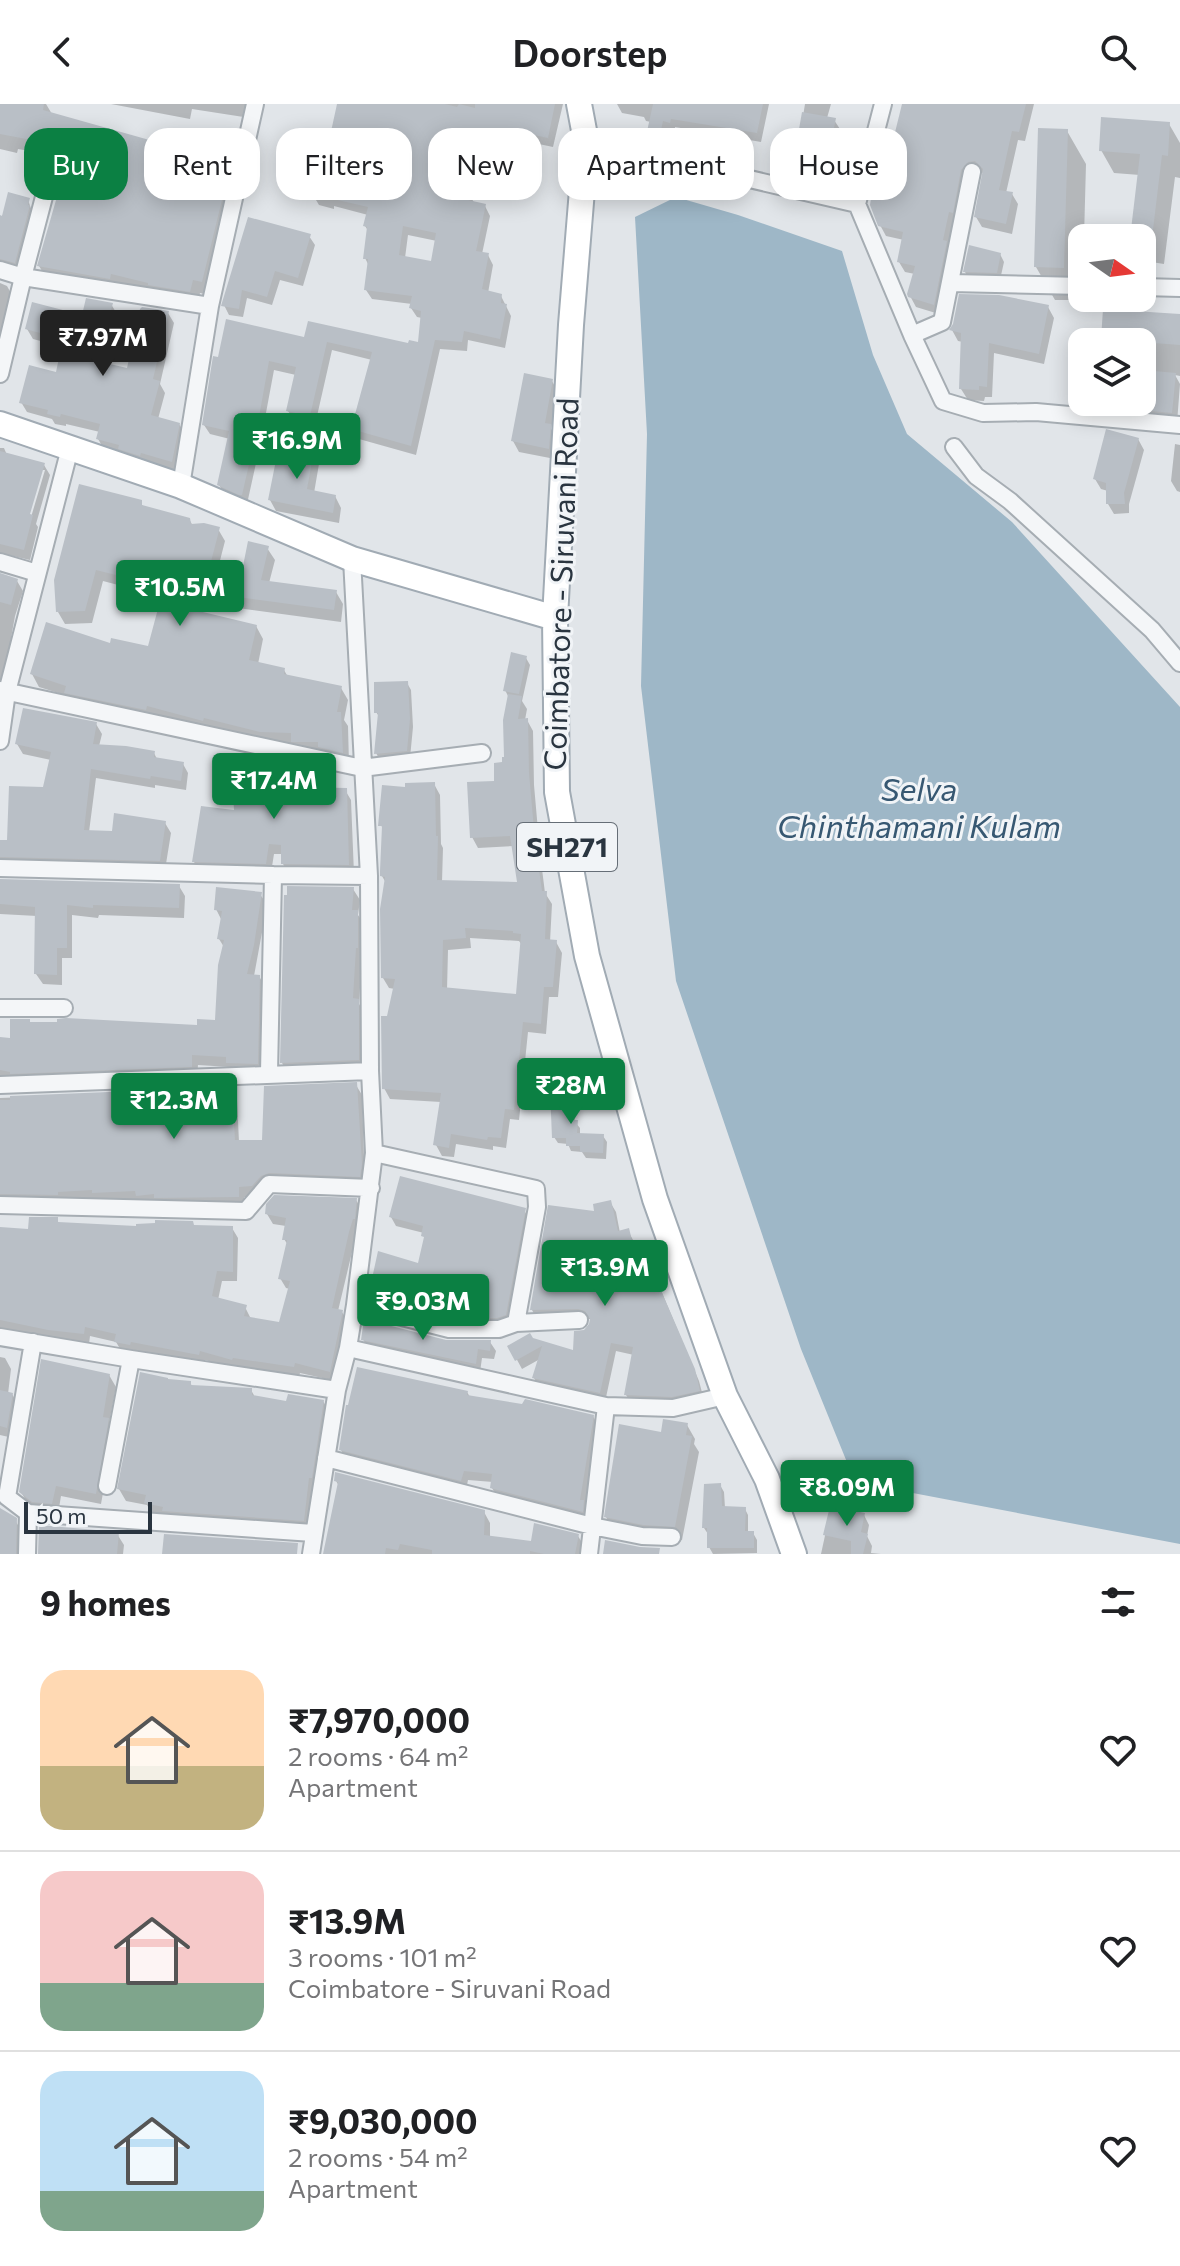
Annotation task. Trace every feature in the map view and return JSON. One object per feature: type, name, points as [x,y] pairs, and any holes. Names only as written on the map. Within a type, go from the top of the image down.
[{"type":"main road","name":"Coimbatore - Siruvani Road","points":[[579,104],[584,128]]},
{"type":"main road","name":"Coimbatore - Siruvani Road","points":[[581,200],[555,618],[557,792],[587,956],[655,1199],[725,1396],[767,1479],[794,1554]]},
{"type":"main road","points":[[0,424],[181,486],[352,559],[555,618]]},
{"type":"street","points":[[181,486],[210,306],[255,104]]},
{"type":"street","points":[[883,104],[857,204],[943,401],[983,413],[1036,412],[1180,425]]},
{"type":"street","points":[[912,335],[942,322],[972,172]]},
{"type":"street","points":[[754,180],[857,204]]},
{"type":"street","points":[[0,374],[43,200]]},
{"type":"street","points":[[0,270],[23,277],[210,306]]},
{"type":"street","points":[[951,283],[1068,286]]},
{"type":"street","points":[[1156,287],[1180,286]]},
{"type":"street","points":[[954,447],[976,476],[1010,501],[1141,620],[1180,663]]},
{"type":"street","points":[[0,741],[3,691],[70,448]]},
{"type":"street","points":[[311,1554],[337,1390],[355,1305],[374,1153],[370,1071],[369,876],[352,559]]},
{"type":"street","points":[[0,562],[37,573]]},
{"type":"street","points":[[3,691],[362,768],[482,753]]},
{"type":"street","points":[[0,868],[369,876]]},
{"type":"street","points":[[269,1073],[273,875]]},
{"type":"street","points":[[0,1008],[64,1008]]},
{"type":"street","points":[[0,1085],[370,1071]]},
{"type":"street","points":[[374,1153],[536,1189],[537,1207],[516,1323]]},
{"type":"street","points":[[0,1205],[246,1211],[269,1184],[371,1188]]},
{"type":"street","points":[[355,1305],[449,1329],[499,1329],[516,1323],[579,1320]]},
{"type":"street","points":[[0,1337],[337,1390]]},
{"type":"street","points":[[33,1342],[7,1497],[28,1513],[313,1533]]},
{"type":"street","points":[[348,1348],[606,1406],[673,1408],[725,1396]]},
{"type":"street","points":[[107,1486],[131,1359]]},
{"type":"street","points":[[589,1554],[606,1406]]},
{"type":"street","points":[[326,1458],[592,1526],[642,1536],[672,1537]]},
{"type":"street","points":[[27,1554],[28,1513]]},
{"type":"water","name":"Selva Chinthamani Kulam","points":[[670,200],[686,200],[842,251],[873,355],[907,434],[1012,522],[1180,707],[1180,1544],[855,1482],[801,1349],[676,981],[641,686],[647,434],[635,217]]},
{"type":"building","points":[[0,104],[44,104],[43,110],[107,128],[24,128],[24,139],[0,134]]},
{"type":"building","points":[[337,104],[445,104],[457,107],[459,104],[475,108],[475,104],[555,104],[548,138],[542,137],[542,128],[428,128],[428,200],[468,200],[486,204],[476,251],[489,253],[482,289],[502,294],[501,303],[507,304],[500,339],[464,331],[462,342],[435,340],[411,446],[351,429],[372,352],[327,342],[310,416],[286,411],[296,367],[269,361],[256,434],[242,495],[239,495],[217,485],[229,431],[202,425],[213,356],[218,357],[226,319],[304,337],[308,321],[408,343],[409,340],[418,342],[421,311],[409,308],[412,296],[364,290],[368,259],[363,259],[367,227],[363,226],[368,207],[338,200],[412,200],[412,128],[332,128]],"holes":[[[403,226],[436,233],[431,261],[399,255]]]},
{"type":"building","points":[[653,104],[763,104],[757,133],[754,128],[726,128],[671,119],[670,123],[663,121],[661,128],[648,128]]},
{"type":"building","points":[[902,104],[1026,104],[1019,132],[1012,131],[999,190],[1013,192],[1006,224],[974,217],[983,169],[975,161],[968,162],[961,170],[953,213],[949,212],[943,240],[947,241],[934,305],[908,297],[915,266],[897,262],[903,232],[878,226],[870,205],[871,200],[907,200],[907,128],[896,128]]},
{"type":"building","points":[[802,112],[836,118],[834,128],[799,128]]},
{"type":"building","points":[[1101,117],[1170,122],[1168,156],[1162,155],[1154,224],[1132,224],[1140,154],[1099,151]]},
{"type":"building","points":[[1038,128],[1068,129],[1064,268],[1034,267]]},
{"type":"building","points":[[128,134],[144,138],[144,200],[222,200],[202,282],[193,280],[190,292],[148,285],[111,274],[110,279],[37,266],[56,200],[128,200]]},
{"type":"building","points":[[8,192],[29,200],[15,263],[0,259],[2,216]]},
{"type":"building","points":[[248,217],[311,234],[298,278],[275,271],[267,297],[242,290],[239,309],[221,306]]},
{"type":"building","points":[[969,245],[1001,253],[997,273],[963,272]]},
{"type":"building","points":[[959,294],[999,295],[1049,305],[1039,354],[989,343],[987,387],[979,386],[979,390],[959,389],[961,333],[949,330]]},
{"type":"building","points":[[86,298],[113,303],[97,361],[127,368],[140,309],[169,311],[153,379],[160,381],[151,415],[180,423],[172,462],[141,453],[140,456],[118,449],[119,445],[96,439],[100,424],[61,414],[60,417],[47,414],[48,410],[19,403],[29,365],[56,372],[63,339],[25,329],[32,302],[82,315]]},
{"type":"building","points":[[1103,312],[1180,314],[1180,345],[1156,343],[1156,328],[1102,328]]},
{"type":"building","points":[[1156,371],[1176,373],[1172,413],[1156,411]]},
{"type":"building","points":[[524,373],[553,379],[545,423],[551,424],[549,449],[511,441]]},
{"type":"building","points":[[1106,429],[1139,438],[1124,493],[1125,504],[1106,504],[1106,483],[1093,479]]},
{"type":"building","points":[[279,445],[314,451],[307,489],[336,495],[333,513],[268,500]]},
{"type":"building","points":[[0,451],[45,463],[30,514],[33,515],[24,550],[0,544]]},
{"type":"building","points":[[79,484],[142,500],[142,505],[190,518],[191,524],[220,527],[207,577],[237,580],[248,541],[269,546],[261,580],[337,590],[334,610],[185,590],[182,607],[257,625],[249,660],[285,668],[284,674],[342,686],[337,712],[341,712],[343,753],[318,747],[318,742],[291,742],[291,733],[260,732],[147,706],[146,710],[64,693],[66,686],[30,674],[46,622],[110,643],[111,638],[148,646],[163,590],[150,586],[155,569],[120,560],[116,575],[96,570],[85,611],[56,612],[54,580]]},
{"type":"building","points":[[0,573],[18,579],[11,605],[0,602]]},
{"type":"building","points":[[511,652],[527,656],[519,694],[503,691]]},
{"type":"building","points":[[408,681],[410,719],[407,751],[374,754],[378,713],[374,713],[374,682]]},
{"type":"building","points":[[508,694],[522,696],[518,719],[528,718],[535,841],[542,891],[547,891],[545,939],[557,940],[553,987],[544,987],[541,1024],[523,1022],[514,1110],[505,1109],[501,1138],[488,1137],[487,1140],[451,1134],[449,1148],[433,1145],[441,1093],[382,1089],[381,1016],[387,1016],[395,979],[381,978],[380,909],[385,877],[380,876],[382,826],[378,826],[382,785],[405,787],[405,783],[435,782],[437,880],[517,882],[510,836],[470,838],[467,782],[494,781],[494,763],[502,762],[504,757],[503,720]],"holes":[[[465,928],[521,934],[516,994],[442,987],[443,940],[466,938]]]},
{"type":"building","points":[[23,708],[97,722],[93,744],[155,751],[154,757],[184,762],[181,781],[91,769],[84,830],[112,831],[114,813],[166,821],[160,861],[0,857],[0,840],[7,840],[9,786],[43,787],[51,752],[15,744]]},
{"type":"building","points":[[247,754],[258,757],[259,772],[294,773],[294,787],[347,788],[349,865],[281,864],[281,845],[269,844],[266,864],[192,862],[201,806],[234,810],[231,756]]},
{"type":"building","points":[[0,879],[180,884],[179,908],[67,905],[67,948],[57,948],[57,975],[34,974],[35,907],[0,904]]},
{"type":"building","points":[[287,886],[354,887],[352,910],[358,910],[358,948],[353,998],[359,999],[359,1060],[280,1063],[284,895],[287,895]]},
{"type":"building","points":[[216,887],[262,892],[247,974],[260,975],[258,1064],[226,1063],[226,1057],[192,1055],[192,1067],[10,1074],[0,1070],[0,1037],[10,1038],[10,1019],[57,1022],[57,1019],[66,1018],[197,1025],[197,1019],[215,1020],[218,965],[224,940],[217,939],[222,911],[214,910]]},
{"type":"building","points":[[357,1082],[362,1164],[360,1177],[269,1173],[261,1176],[252,1186],[239,1187],[239,1197],[154,1198],[154,1194],[136,1196],[135,1191],[92,1193],[92,1190],[58,1192],[58,1195],[0,1194],[0,1100],[10,1100],[10,1096],[232,1087],[235,1140],[262,1140],[264,1086]]},
{"type":"building","points":[[563,1087],[565,1105],[571,1104],[574,1120],[578,1120],[577,1133],[604,1134],[603,1153],[580,1152],[580,1146],[566,1146],[566,1138],[552,1138],[550,1089]]},
{"type":"building","points":[[400,1176],[526,1208],[506,1315],[497,1318],[450,1318],[368,1297],[378,1251],[418,1263],[424,1237],[421,1236],[423,1226],[389,1217]]},
{"type":"building","points":[[274,1195],[357,1198],[355,1219],[349,1232],[332,1308],[343,1310],[330,1372],[295,1363],[294,1367],[232,1360],[200,1351],[199,1355],[131,1342],[130,1345],[114,1342],[116,1334],[85,1327],[84,1334],[0,1320],[0,1227],[28,1229],[29,1217],[58,1217],[58,1222],[136,1226],[155,1223],[155,1220],[233,1226],[233,1272],[217,1271],[212,1296],[247,1305],[244,1316],[279,1322],[290,1281],[278,1279],[287,1240],[282,1240],[286,1218],[265,1214],[266,1204]]},
{"type":"building","points":[[611,1200],[618,1231],[629,1228],[639,1270],[650,1265],[695,1369],[700,1391],[672,1397],[624,1395],[633,1347],[611,1343],[600,1393],[532,1378],[542,1346],[515,1361],[507,1346],[530,1333],[533,1338],[573,1350],[574,1331],[584,1330],[589,1324],[590,1319],[585,1311],[530,1310],[548,1205],[594,1211],[593,1204]]},
{"type":"building","points":[[364,1319],[446,1340],[491,1340],[490,1351],[478,1349],[476,1364],[361,1340]]},
{"type":"building","points":[[41,1359],[110,1374],[103,1417],[109,1418],[96,1494],[56,1486],[52,1504],[32,1502],[19,1492]]},
{"type":"building","points":[[357,1367],[468,1391],[467,1395],[522,1404],[525,1399],[594,1415],[580,1500],[584,1500],[583,1512],[490,1488],[492,1474],[464,1471],[461,1481],[339,1450],[346,1405]]},
{"type":"building","points":[[140,1372],[191,1381],[191,1385],[252,1388],[252,1395],[286,1401],[288,1394],[324,1400],[304,1521],[162,1511],[163,1507],[144,1503],[146,1495],[117,1489]]},
{"type":"building","points":[[0,1390],[13,1393],[7,1428],[0,1426]]},
{"type":"building","points":[[663,1419],[688,1423],[686,1435],[692,1436],[675,1527],[643,1525],[604,1517],[619,1424],[661,1432]]},
{"type":"building","points":[[335,1472],[485,1510],[484,1535],[531,1541],[534,1523],[579,1534],[575,1554],[530,1551],[530,1554],[432,1554],[432,1550],[400,1544],[398,1550],[386,1548],[385,1554],[323,1554],[338,1482],[334,1481]]},
{"type":"building","points":[[721,1483],[722,1506],[746,1507],[745,1531],[754,1531],[754,1548],[707,1548],[707,1528],[702,1528],[704,1484]]},
{"type":"building","points":[[830,1506],[865,1513],[861,1532],[868,1534],[863,1554],[851,1554],[851,1541],[823,1535]]},
{"type":"building","points":[[0,1508],[17,1518],[16,1554],[0,1554]]},
{"type":"building","points":[[39,1525],[119,1532],[117,1554],[38,1554]]},
{"type":"building","points":[[164,1534],[298,1543],[297,1554],[162,1554]]},
{"type":"building","points":[[605,1540],[660,1548],[659,1554],[603,1554]]}]
